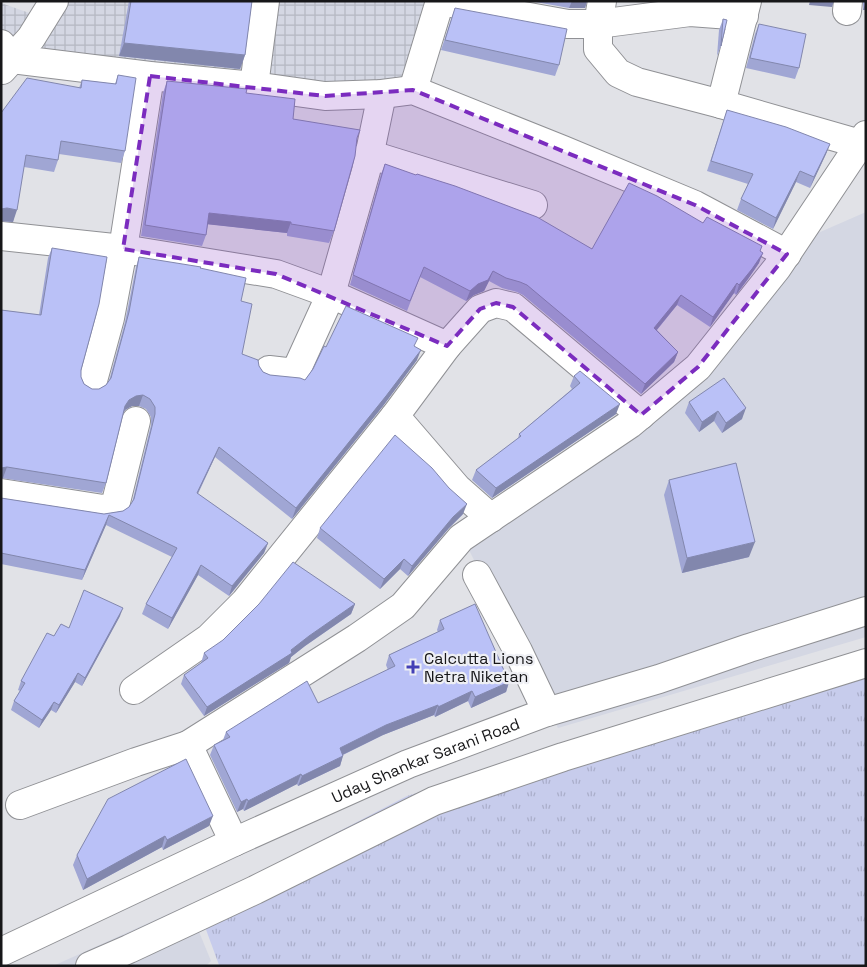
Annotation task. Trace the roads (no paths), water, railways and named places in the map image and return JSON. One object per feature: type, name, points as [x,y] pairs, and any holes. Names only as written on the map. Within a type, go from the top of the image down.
[{"type":"street","points":[[5,58],[31,38],[54,1]]},
{"type":"street","points":[[254,86],[265,1]]},
{"type":"street","points":[[414,90],[440,1],[568,24],[600,13],[745,9],[722,104]]},
{"type":"street","points":[[20,805],[188,745],[357,638],[403,606],[461,538],[630,424],[698,367],[777,268],[863,140],[638,82],[618,73],[598,49],[600,13]]},
{"type":"street","points":[[5,58],[150,76],[254,86],[324,96],[382,94],[414,90],[695,205],[787,254]]},
{"type":"street","points":[[92,384],[110,318],[123,249],[150,76]]},
{"type":"street","points":[[268,370],[295,373],[331,294],[366,170],[382,94]]},
{"type":"street","points":[[368,154],[534,205]]},
{"type":"street","points":[[1,236],[123,249],[276,274],[331,294],[447,346]]},
{"type":"street","points":[[134,690],[209,638],[245,602],[395,416],[447,346],[480,309],[496,303],[513,307],[641,414]]},
{"type":"street","points":[[395,416],[456,488],[491,518]]},
{"type":"street","points":[[1,494],[103,509],[115,506],[136,421]]},
{"type":"street","points":[[477,575],[547,712]]},
{"type":"street","name":"Uday Shankar Sarani Road","points":[[1,952],[234,842],[408,764],[547,712],[658,679],[866,611]]},
{"type":"street","points":[[90,966],[255,890],[434,801],[563,757],[866,663]]},
{"type":"street","points":[[188,745],[234,842]]},
{"type":"place","name":"Calcutta Lions Netra Niketan","points":[[413,667]]}]
